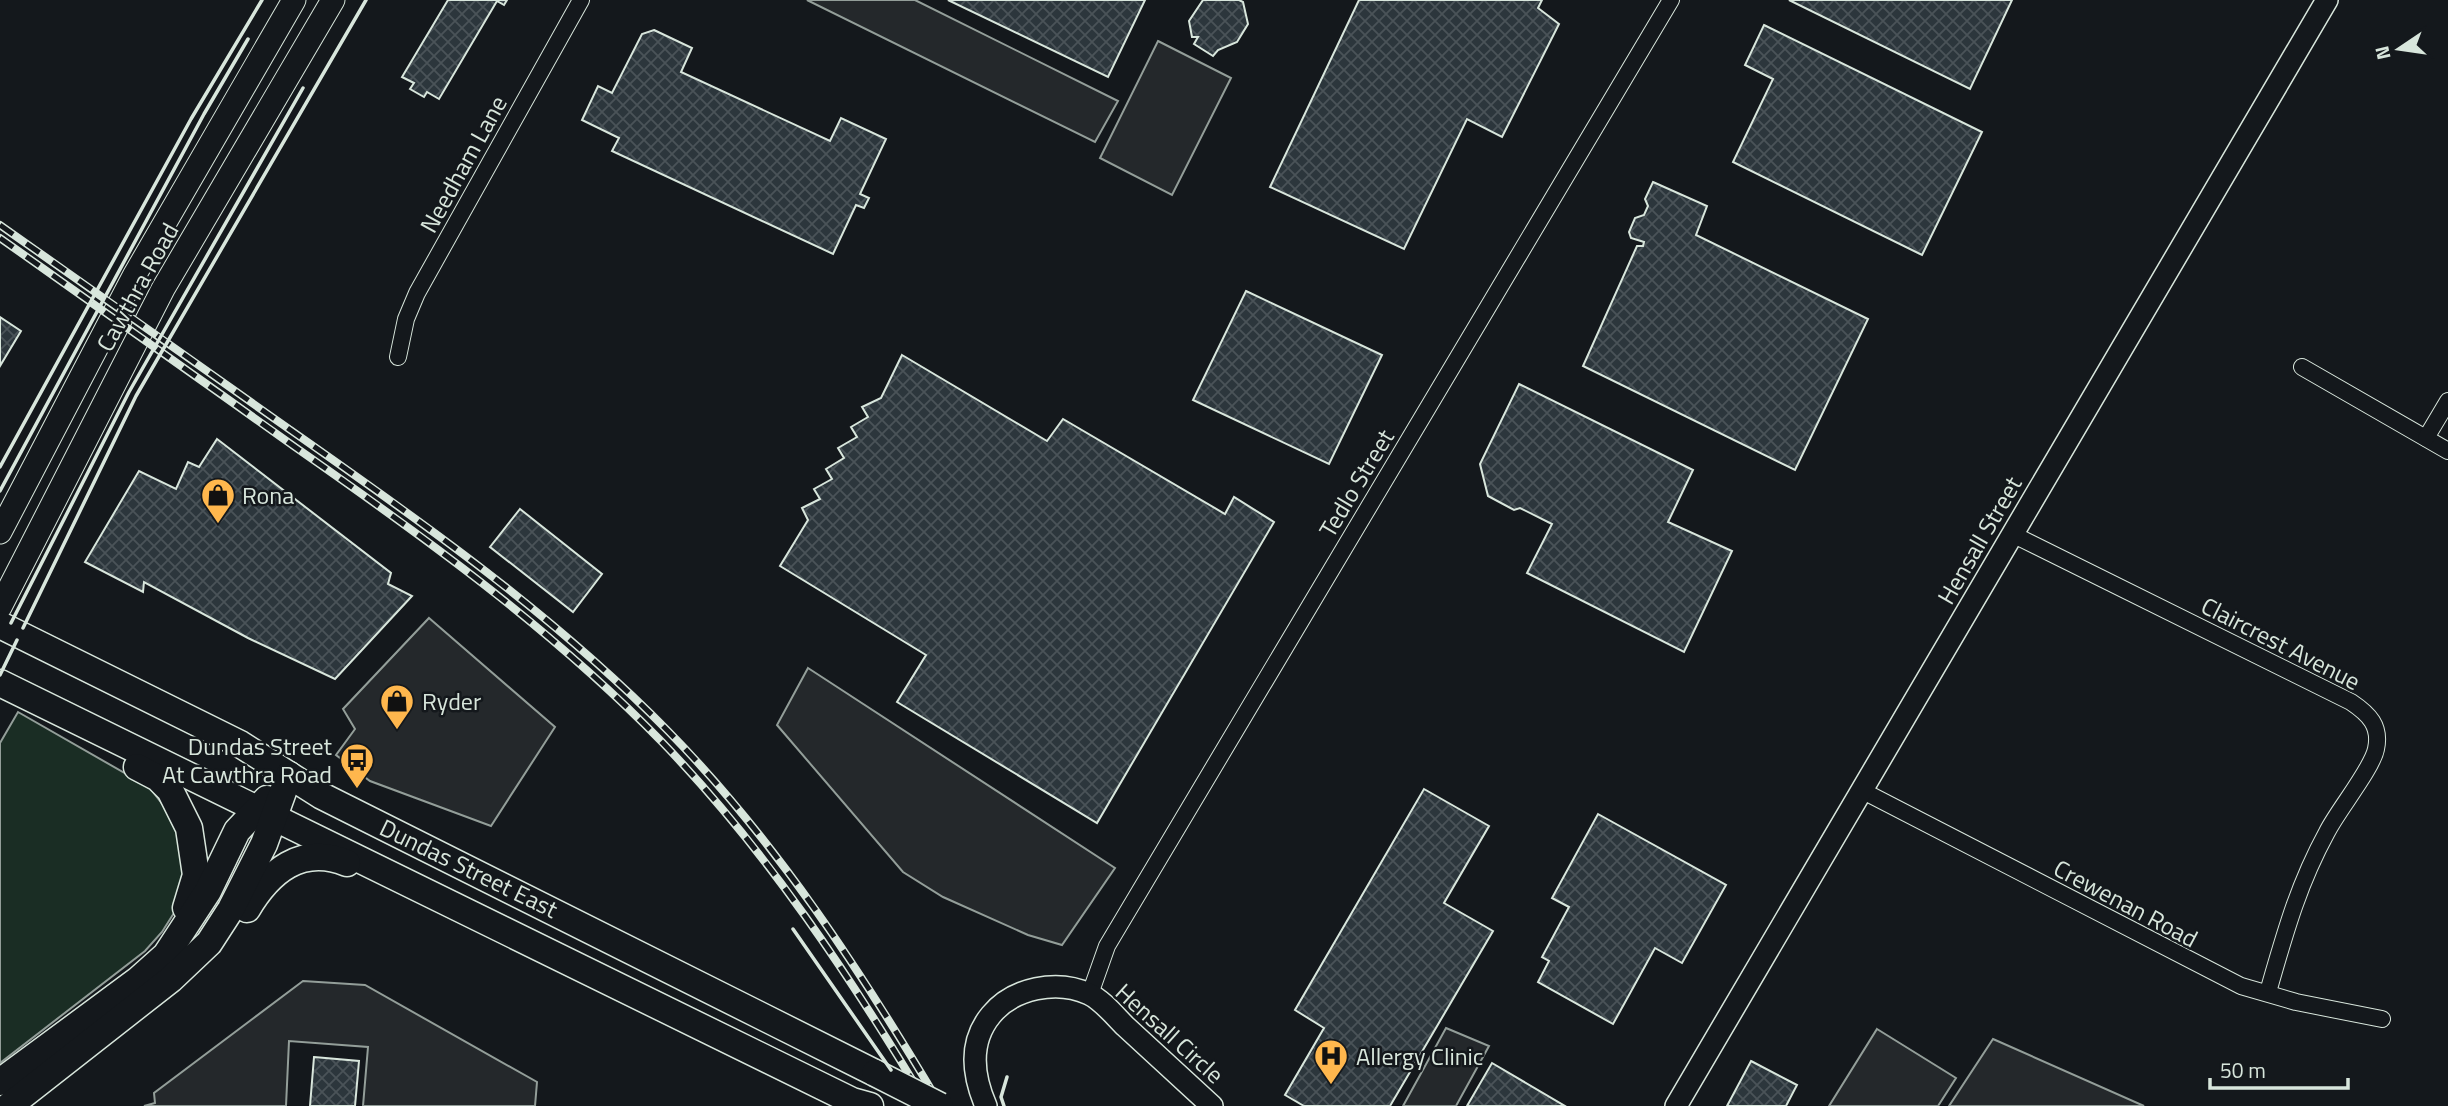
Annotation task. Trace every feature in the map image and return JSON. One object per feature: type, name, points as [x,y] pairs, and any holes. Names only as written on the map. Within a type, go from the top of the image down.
[{"type":"main road","name":"Cawthra Road","points":[[0,532],[134,276],[294,0]]},
{"type":"main road","name":"Cawthra Road","points":[[0,607],[163,289],[333,0]]},
{"type":"main road","name":"Dundas Street East","points":[[0,625],[240,744],[322,796],[940,1106]]},
{"type":"main road","name":"Dundas Street East","points":[[11,688],[659,1009],[852,1101],[870,1106]]},
{"type":"main road","points":[[66,716],[81,738],[158,778],[170,790],[181,810],[192,840],[196,875],[178,933]]},
{"type":"main road","points":[[9,1106],[171,979],[209,943],[237,898],[265,814],[289,775]]},
{"type":"main road","points":[[0,1082],[138,980],[166,955],[208,891],[237,831],[265,814]]},
{"type":"main road","points":[[209,943],[229,940],[266,880],[289,864],[305,859],[336,859],[405,890],[423,892]]},
{"type":"street","name":"Needham Lane","points":[[398,356],[417,293],[581,0]]},
{"type":"street","name":"Tedlo Street","points":[[1090,994],[1107,946],[1671,0]]},
{"type":"street","name":"Hensall Street","points":[[1676,1106],[2327,0]]},
{"type":"street","points":[[2302,367],[2448,450]]},
{"type":"street","points":[[2426,438],[2448,401]]},
{"type":"street","name":"Claircrest Avenue","points":[[2012,534],[2351,702],[2367,712],[2377,728],[2376,751],[2327,831],[2298,887],[2268,992]]},
{"type":"street","name":"Crewenan Road","points":[[1863,791],[2209,972],[2241,986],[2296,1002],[2382,1019]]},
{"type":"street","name":"Hensall Circle","points":[[986,1106],[978,1086],[975,1056],[981,1030],[994,1012],[1011,998],[1031,990],[1053,987],[1090,994],[1212,1106]]},
{"type":"green space","points":[[18,712],[149,787],[167,810],[186,853],[179,905],[162,932],[145,951],[0,1063],[0,743]]},
{"type":"shaded area","points":[[807,0],[915,0],[1118,101],[1095,142]]},
{"type":"shaded area","points":[[1158,41],[1231,78],[1172,195],[1100,158]]},
{"type":"shaded area","points":[[429,618],[555,727],[491,826],[370,781],[336,755],[355,729],[343,709]]},
{"type":"shaded area","points":[[808,668],[1115,868],[1062,945],[1028,935],[943,897],[903,872],[777,725]]},
{"type":"shaded area","points":[[303,981],[365,985],[537,1082],[535,1106],[363,1106],[368,1047],[289,1041],[286,1106],[144,1106],[155,1103],[154,1093]]},
{"type":"shaded area","points":[[1446,1028],[1489,1046],[1456,1106],[1403,1106]]},
{"type":"shaded area","points":[[1877,1029],[1956,1078],[1938,1106],[1829,1106]]},
{"type":"shaded area","points":[[1993,1039],[2144,1106],[1949,1106]]},
{"type":"building","points":[[448,0],[507,0],[504,5],[497,1],[439,99],[427,92],[424,97],[410,89],[414,83],[402,77]]},
{"type":"building","points":[[948,0],[1145,0],[1108,77]]},
{"type":"building","points":[[1203,0],[1243,2],[1248,24],[1237,42],[1218,50],[1213,56],[1194,44],[1198,37],[1192,37],[1189,21]]},
{"type":"building","points":[[1359,0],[1542,0],[1538,8],[1559,24],[1502,137],[1467,119],[1404,249],[1270,187]]},
{"type":"building","points":[[1789,0],[2012,0],[1970,89]]},
{"type":"building","points":[[1764,25],[1982,132],[1922,255],[1733,162],[1773,79],[1745,65]]},
{"type":"building","points":[[654,30],[692,48],[681,72],[830,141],[841,118],[886,139],[860,194],[869,198],[864,208],[856,205],[833,254],[612,151],[619,138],[582,120],[598,86],[612,93],[642,34]]},
{"type":"building","points":[[1653,182],[1707,206],[1696,235],[1868,319],[1795,470],[1583,366],[1637,246],[1643,246],[1644,242],[1631,238],[1629,232],[1635,218],[1644,215],[1648,206],[1645,199]]},
{"type":"building","points":[[1246,291],[1382,355],[1329,464],[1193,400]]},
{"type":"building","points":[[0,317],[21,331],[0,366]]},
{"type":"building","points":[[902,355],[1047,441],[1063,419],[1225,514],[1234,497],[1274,522],[1097,823],[897,702],[926,655],[780,566],[808,520],[802,508],[820,499],[814,489],[832,479],[826,469],[844,458],[838,448],[857,437],[851,427],[868,417],[862,407],[881,398]]},
{"type":"building","points":[[1519,384],[1693,470],[1668,522],[1732,551],[1684,652],[1527,573],[1552,524],[1520,508],[1514,510],[1488,496],[1480,464]]},
{"type":"building","name":"Rona","points":[[217,439],[391,573],[388,584],[412,596],[335,679],[248,638],[144,582],[143,592],[85,562],[139,471],[176,489],[188,462],[199,467]]},
{"type":"building","points":[[520,509],[602,574],[573,612],[490,547]]},
{"type":"building","points":[[1424,789],[1489,826],[1444,903],[1493,931],[1390,1106],[1304,1106],[1285,1095],[1324,1028],[1295,1010]]},
{"type":"building","points":[[1598,814],[1726,885],[1682,963],[1655,948],[1613,1024],[1538,982],[1549,961],[1542,957],[1569,907],[1552,898]]},
{"type":"building","points":[[314,1057],[359,1061],[355,1106],[310,1106]]},
{"type":"building","points":[[1751,1061],[1797,1085],[1786,1106],[1727,1106]]},
{"type":"building","points":[[1492,1063],[1565,1106],[1467,1106]]},
{"type":"railway","points":[[0,225],[486,571],[624,689],[708,774],[781,863],[849,958],[941,1106]]},
{"type":"railway","points":[[0,238],[439,550],[532,623],[620,701],[700,784],[772,871],[837,962],[928,1106]]},
{"type":"wall","points":[[0,467],[191,119],[262,0]]},
{"type":"wall","points":[[23,628],[136,396],[366,0]]},
{"type":"wall","points":[[0,491],[204,114],[248,39]]},
{"type":"wall","points":[[11,623],[129,392],[303,88]]},
{"type":"wall","points":[[0,675],[17,640]]},
{"type":"wall","points":[[793,929],[891,1070]]},
{"type":"wall","points":[[1004,1106],[1001,1097],[1007,1077]]},
{"type":"place","name":"Rona","points":[[218,525]]},
{"type":"place","name":"Ryder","points":[[397,731]]},
{"type":"place","name":"Dundas Street At Cawthra Road","points":[[357,790]]},
{"type":"place","name":"Allergy Clinic","points":[[1331,1086]]}]
